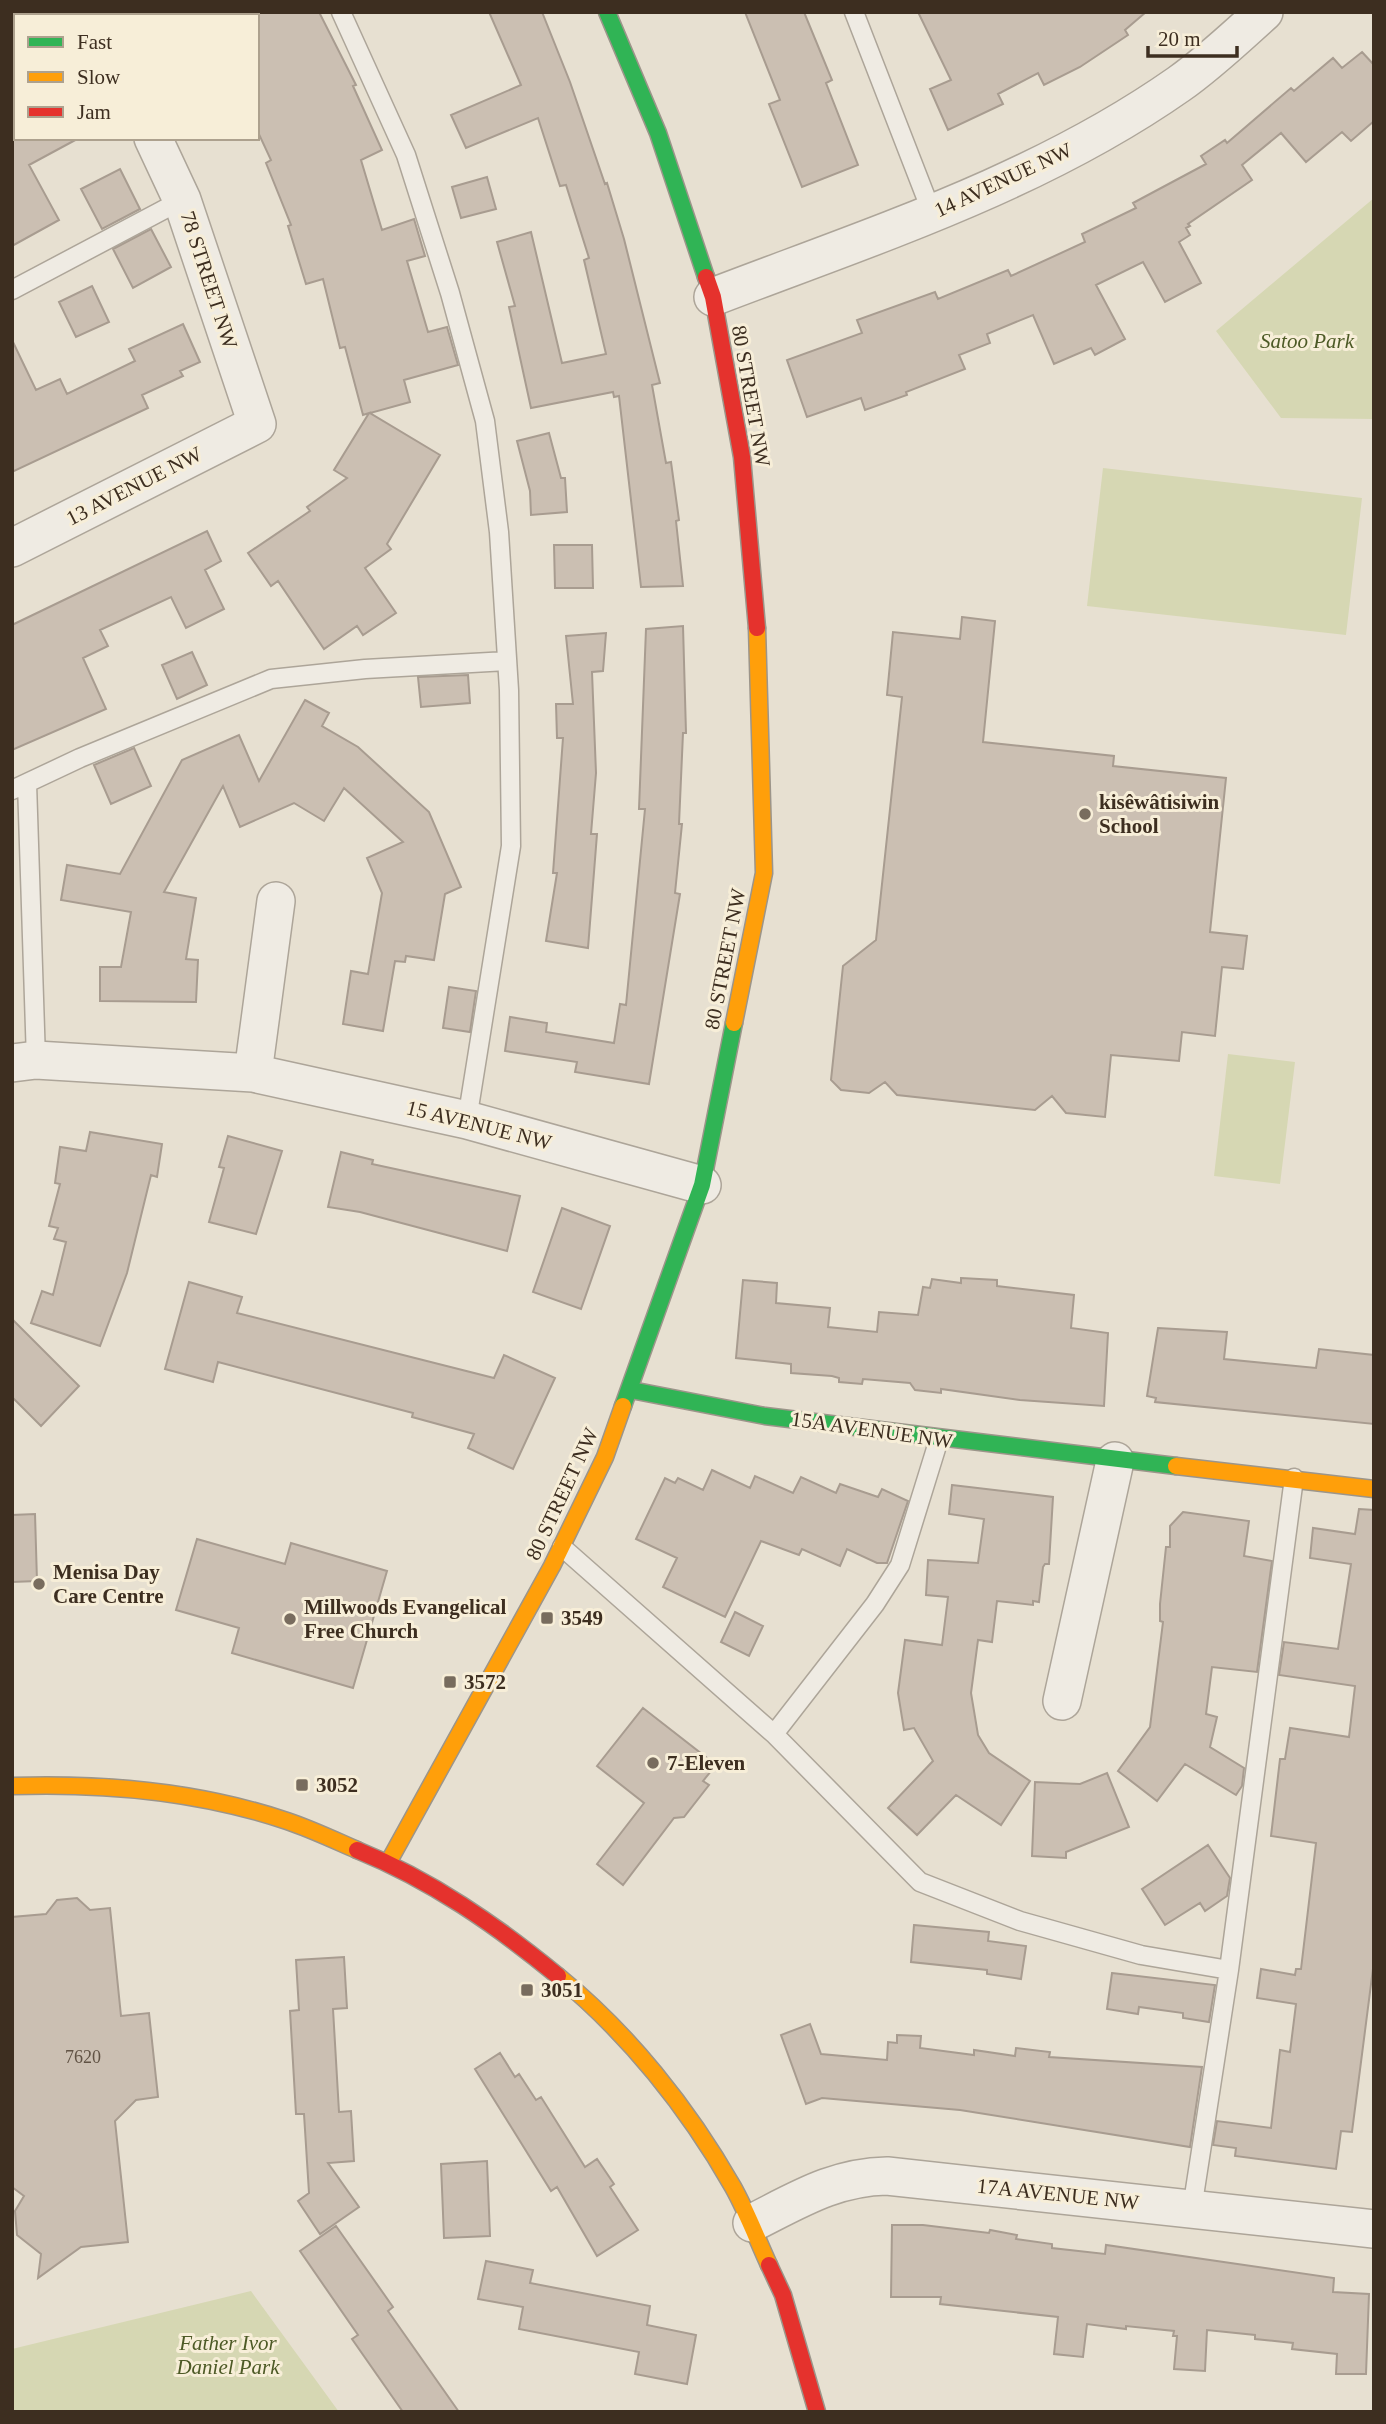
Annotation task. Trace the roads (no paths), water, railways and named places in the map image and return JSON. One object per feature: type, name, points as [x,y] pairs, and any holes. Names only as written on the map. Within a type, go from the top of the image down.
[{"type":"street","points":[[12,15],[18,12]]},
{"type":"street","name":"80 STREET NW","points":[[388,1863],[562,1547],[605,1457],[631,1390],[702,1185],[764,873],[760,658],[742,457],[713,297],[658,133],[607,12]]},
{"type":"street","name":"14 AVENUE NW","points":[[713,297],[932,213],[1020,176],[1139,110],[1181,83],[1264,12]]},
{"type":"street","name":"78 STREET NW","points":[[154,140],[182,200],[257,424]]},
{"type":"street","name":"13 AVENUE NW","points":[[12,548],[257,424]]},
{"type":"street","points":[[253,1073],[276,901]]},
{"type":"street","name":"15 AVENUE NW","points":[[24,1062],[253,1073],[467,1120],[702,1185]]},
{"type":"street","name":"15A AVENUE NW","points":[[631,1390],[765,1416],[1115,1461],[1294,1478],[1374,1489]]},
{"type":"street","points":[[1062,1701],[1115,1461]]},
{"type":"street","points":[[12,1786],[80,1785],[169,1793],[259,1813],[304,1827],[388,1863],[498,1926],[559,1973],[604,2014],[685,2111],[723,2168],[752,2223],[799,2337],[817,2412]]},
{"type":"street","name":"17A AVENUE NW","points":[[752,2223],[829,2185],[864,2176],[887,2176],[1374,2229]]},
{"type":"lane","points":[[341,12],[406,155],[450,293],[485,421],[499,532],[507,661],[510,846],[467,1120]]},
{"type":"lane","points":[[854,12],[932,213]]},
{"type":"lane","points":[[12,290],[182,200]]},
{"type":"lane","points":[[24,1062],[19,787],[271,679],[365,669],[507,661]]},
{"type":"lane","points":[[774,1734],[875,1604],[900,1565],[939,1439]]},
{"type":"lane","points":[[1192,2209],[1229,1970],[1294,1478]]},
{"type":"lane","points":[[562,1547],[588,1567],[774,1734],[920,1882],[1020,1922],[1141,1955],[1229,1970]]},
{"type":"place","name":"kisêwâtisiwin School","points":[[1085,814]]},
{"type":"place","name":"Menisa Day Care Centre","points":[[39,1584]]},
{"type":"place","name":"3549","points":[[547,1618]]},
{"type":"place","name":"Millwoods Evangelical Free Church","points":[[290,1619]]},
{"type":"place","name":"3572","points":[[450,1682]]},
{"type":"place","name":"7-Eleven","points":[[653,1763]]},
{"type":"place","name":"3052","points":[[302,1785]]},
{"type":"place","name":"3051","points":[[527,1990]]},
{"type":"park label","name":"Satoo Park","points":[[1307,341]]},
{"type":"park label","name":"Father Ivor Daniel Park","points":[[228,2355]]}]
